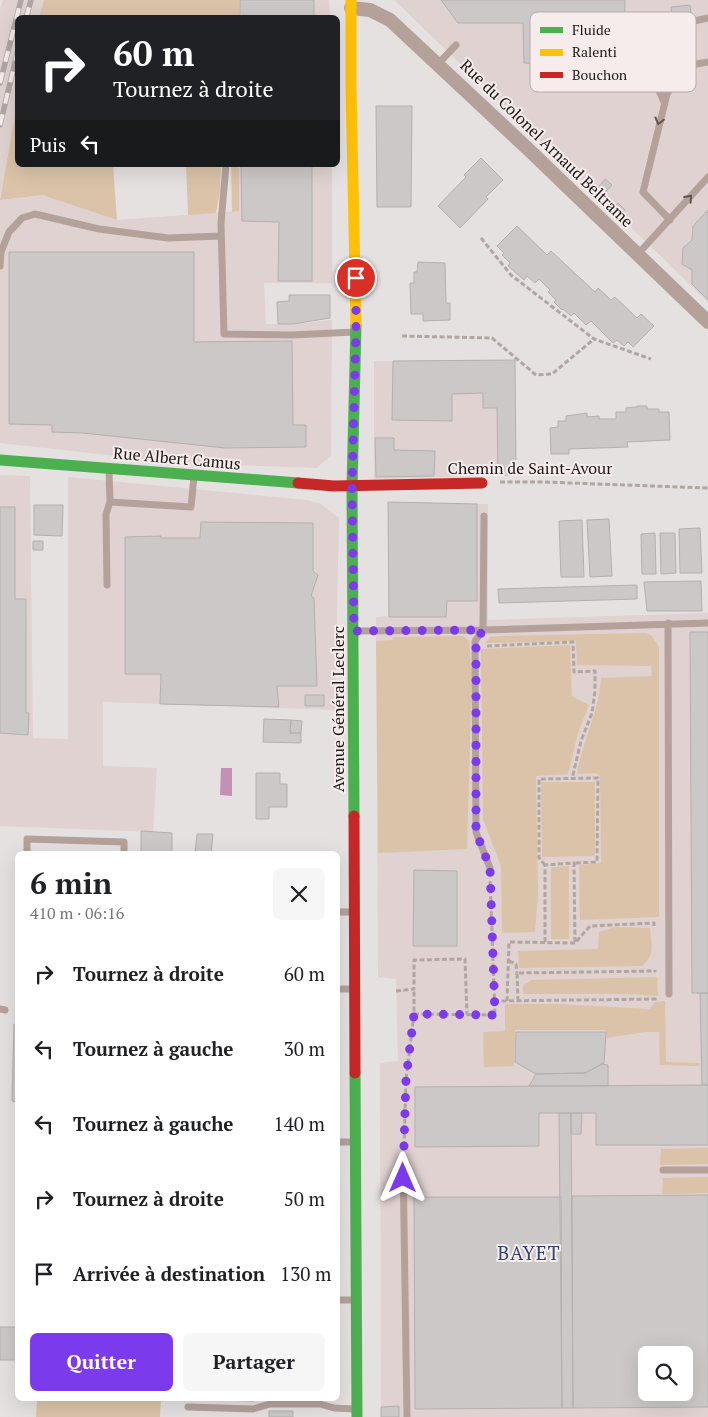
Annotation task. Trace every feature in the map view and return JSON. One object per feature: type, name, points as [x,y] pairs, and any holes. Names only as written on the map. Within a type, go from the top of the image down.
[{"type":"main road","name":"Avenue Général Leclerc","points":[[351,4],[348,37],[356,332],[352,486],[358,1300],[357,1413]]},
{"type":"main road","name":"Rue Albert Camus","points":[[0,460],[352,486]]},
{"type":"main road","name":"Chemin de Saint-Avour","points":[[352,486],[482,483]]},
{"type":"street","name":"Rue du Colonel Arnaud Beltrame","points":[[351,4],[370,10],[390,20],[708,322]]},
{"type":"lane","points":[[438,64],[456,45]]},
{"type":"lane","points":[[660,92],[664,102]]},
{"type":"lane","points":[[668,92],[664,102],[643,192],[670,220]]},
{"type":"lane","points":[[226,167],[221,236],[224,334],[291,335],[356,332]]},
{"type":"lane","points":[[638,254],[708,177]]},
{"type":"lane","points":[[0,266],[1,252],[9,232],[22,218],[35,214],[99,229],[158,236],[221,236]]},
{"type":"lane","points":[[107,585],[106,514],[110,502],[109,468]]},
{"type":"lane","points":[[110,502],[191,507],[194,475]]},
{"type":"lane","points":[[484,516],[483,630],[476,641],[476,832],[490,868]]},
{"type":"lane","points":[[668,623],[669,994]]},
{"type":"lane","points":[[354,631],[483,630],[708,623]]},
{"type":"lane","points":[[27,851],[27,839],[124,842],[124,851]]},
{"type":"lane","points":[[340,912],[355,912]]},
{"type":"lane","points":[[340,989],[355,989]]},
{"type":"lane","points":[[340,1142],[356,1142]]},
{"type":"lane","points":[[403,1158],[407,1417]]},
{"type":"lane","points":[[663,1170],[708,1170]]},
{"type":"lane","points":[[340,1300],[358,1300]]},
{"type":"lane","points":[[188,1407],[253,1408],[270,1404],[320,1404],[357,1413]]},
{"type":"path","points":[[481,238],[511,275],[594,339],[651,359]]},
{"type":"path","points":[[402,336],[492,338],[536,375],[552,374],[594,339]]},
{"type":"path","name":"Chemin de Saint-Avour","points":[[482,483],[543,482],[708,488]]},
{"type":"path","points":[[476,641],[482,646],[573,642],[574,672],[595,671],[592,713],[581,741],[572,779]]},
{"type":"path","points":[[545,865],[597,862],[598,778],[538,779],[539,858],[545,865],[545,942]]},
{"type":"path","points":[[574,863],[575,943]]},
{"type":"path","points":[[414,1014],[495,1015],[490,868]]},
{"type":"path","points":[[575,943],[590,926],[654,923],[654,933]]},
{"type":"path","points":[[507,1001],[509,942],[575,943]]},
{"type":"path","points":[[403,1158],[406,1079],[414,1014],[414,960],[465,959],[467,1015]]},
{"type":"path","points":[[509,961],[516,964],[518,1001]]},
{"type":"path","points":[[517,973],[655,971],[655,962]]},
{"type":"path","points":[[396,991],[414,990]]},
{"type":"path","points":[[494,1001],[660,999],[669,994]]},
{"type":"shaded area","points":[[3,0],[44,0],[40,15],[15,15],[15,114],[0,198],[0,9]]},
{"type":"shaded area","points":[[44,0],[239,0],[239,15],[40,15]]},
{"type":"shaded area","points":[[239,0],[329,0],[330,15],[239,15]]},
{"type":"shaded area","points":[[394,0],[708,0],[708,302]]},
{"type":"shaded area","points":[[15,114],[15,167],[113,167],[117,220],[42,195],[0,200]]},
{"type":"shaded area","points":[[186,167],[221,167],[220,192],[216,213],[188,215]]},
{"type":"shaded area","points":[[231,167],[239,167],[239,211],[232,212]]},
{"type":"shaded area","points":[[239,167],[332,167],[332,283],[264,283],[266,324],[293,324],[332,320],[331,456],[316,468],[179,463],[0,443],[0,200],[42,195],[117,220],[239,211]]},
{"type":"shaded area","points":[[515,360],[516,475],[374,479],[374,361]]},
{"type":"shaded area","points":[[0,475],[30,476],[33,738],[68,739],[68,477],[307,500],[321,504],[339,518],[335,710],[103,702],[103,766],[157,768],[153,832],[0,826]]},
{"type":"shaded area","points":[[388,502],[488,504],[488,620],[708,613],[708,1417],[381,1417],[380,1063],[398,1061],[396,979],[378,977],[376,617],[388,616]]},
{"type":"shaded area","points":[[646,633],[652,636],[659,647],[659,917],[580,920],[579,865],[601,863],[600,776],[596,773],[577,774],[600,691],[601,678],[652,676],[651,666],[577,665],[576,641],[485,643],[490,637],[499,636]]},
{"type":"shaded area","points":[[463,636],[469,641],[472,675],[467,849],[378,853],[376,641],[393,640],[393,637]]},
{"type":"shaded area","points":[[570,645],[572,696],[589,705],[578,733],[568,774],[536,776],[538,894],[535,932],[502,933],[501,866],[483,819],[481,649]]},
{"type":"shaded area","points":[[221,768],[232,768],[232,796],[220,795]]},
{"type":"shaded area","points":[[541,782],[595,782],[595,856],[542,857]]},
{"type":"shaded area","points":[[569,866],[569,939],[551,939],[551,867]]},
{"type":"shaded area","points":[[615,927],[650,928],[651,953],[642,966],[519,968],[518,951],[598,949],[599,932]]},
{"type":"shaded area","points":[[657,977],[658,996],[627,994],[523,994],[523,985],[532,980]]},
{"type":"shaded area","points":[[665,1001],[666,1062],[700,1063],[699,1066],[660,1065],[659,1032],[645,1032],[606,1038],[606,1030],[515,1030],[514,1066],[484,1067],[483,1032],[505,1031],[505,1004],[557,1004],[649,1009],[655,1002]]},
{"type":"shaded area","points":[[708,1148],[708,1164],[660,1165],[661,1149]]},
{"type":"shaded area","points":[[708,1177],[708,1193],[662,1194],[663,1178]]},
{"type":"shaded area","points":[[37,1401],[161,1401],[160,1417],[36,1417]]},
{"type":"building","points":[[240,0],[314,0],[314,15],[240,15]]},
{"type":"building","points":[[441,0],[625,0],[625,12],[530,12],[530,63],[524,63],[523,23],[458,23]]},
{"type":"building","points":[[690,5],[691,12],[672,12],[671,7]]},
{"type":"building","points":[[376,106],[412,106],[411,207],[377,207]]},
{"type":"building","points":[[481,158],[503,180],[486,197],[488,199],[460,228],[438,206],[466,177],[464,175]]},
{"type":"building","points":[[241,167],[312,167],[312,281],[278,281],[279,222],[242,221]]},
{"type":"building","points":[[605,179],[612,185],[601,197],[595,191]]},
{"type":"building","points":[[618,203],[625,210],[620,215],[613,208]]},
{"type":"building","points":[[708,210],[708,300],[692,284],[692,270],[682,264],[683,248],[692,240],[693,226]]},
{"type":"building","points":[[517,226],[547,255],[551,251],[595,292],[598,288],[611,300],[615,297],[637,318],[641,314],[654,326],[633,347],[628,342],[624,346],[617,340],[613,343],[591,321],[586,325],[574,313],[571,316],[562,310],[548,292],[550,290],[539,279],[535,283],[527,276],[524,280],[508,266],[510,263],[497,246]]},
{"type":"building","points":[[9,252],[194,252],[194,342],[292,341],[293,425],[306,425],[306,447],[225,448],[83,433],[52,432],[52,425],[9,424]]},
{"type":"building","points":[[418,262],[445,263],[446,303],[450,303],[450,320],[423,321],[423,314],[411,314],[410,283],[414,283],[414,272],[417,272]]},
{"type":"building","points":[[289,295],[330,295],[330,318],[293,324],[278,324],[277,302],[289,301]]},
{"type":"building","points":[[515,360],[516,475],[498,475],[497,408],[483,408],[483,393],[452,394],[452,421],[392,420],[393,361]]},
{"type":"building","points":[[647,406],[647,409],[659,409],[659,412],[669,412],[670,440],[627,442],[628,447],[569,449],[569,454],[551,454],[550,428],[558,427],[558,421],[566,421],[566,416],[587,413],[587,417],[599,416],[599,419],[616,419],[616,412],[626,412],[626,408]]},
{"type":"building","points":[[375,438],[394,438],[394,450],[435,451],[434,476],[376,477]]},
{"type":"building","points":[[388,502],[477,504],[477,601],[447,601],[446,617],[389,617]]},
{"type":"building","points":[[34,505],[63,505],[62,536],[34,535]]},
{"type":"building","points":[[0,507],[15,507],[15,599],[26,599],[26,713],[29,713],[28,735],[0,733]]},
{"type":"building","points":[[609,519],[612,576],[590,577],[587,520]]},
{"type":"building","points":[[582,520],[584,577],[561,577],[559,521]]},
{"type":"building","points":[[201,522],[313,523],[313,571],[318,575],[311,596],[314,598],[317,686],[277,686],[279,707],[160,704],[161,674],[125,674],[125,537],[200,538]]},
{"type":"building","points":[[700,528],[702,573],[680,573],[679,529]]},
{"type":"building","points":[[655,533],[656,574],[642,574],[641,534]]},
{"type":"building","points":[[660,533],[675,533],[676,573],[661,574]]},
{"type":"building","points":[[33,541],[43,541],[43,550],[33,550]]},
{"type":"building","points":[[701,581],[702,611],[647,611],[644,582]]},
{"type":"building","points":[[637,585],[637,599],[499,603],[498,589]]},
{"type":"building","points":[[690,632],[708,632],[708,993],[692,993]]},
{"type":"building","points":[[305,695],[324,695],[324,706],[305,706]]},
{"type":"building","points":[[264,719],[291,720],[290,733],[301,733],[301,743],[263,742]]},
{"type":"building","points":[[291,720],[302,721],[301,733],[290,733]]},
{"type":"building","points":[[256,773],[280,773],[280,784],[287,784],[287,807],[269,807],[269,819],[256,819]]},
{"type":"building","points":[[141,831],[172,833],[172,851],[141,851]]},
{"type":"building","points":[[197,834],[213,834],[211,851],[195,851]]},
{"type":"building","points":[[414,870],[457,871],[457,946],[413,946]]},
{"type":"building","points":[[700,993],[708,993],[708,1085],[702,1085]]},
{"type":"building","points":[[14,1024],[15,1024],[15,1102],[12,1101]]},
{"type":"building","points":[[516,1032],[606,1032],[604,1063],[585,1073],[536,1074],[515,1062]]},
{"type":"building","points":[[602,1064],[608,1065],[608,1086],[529,1086],[536,1074],[585,1073]]},
{"type":"building","points":[[708,1085],[708,1145],[596,1145],[596,1113],[539,1113],[539,1146],[415,1147],[415,1087]]},
{"type":"building","points":[[559,1113],[571,1113],[573,1408],[562,1408]]},
{"type":"building","points":[[571,1113],[582,1113],[581,1134],[571,1134]]},
{"type":"building","points":[[708,1195],[708,1407],[573,1408],[572,1196]]},
{"type":"building","points":[[414,1197],[561,1197],[562,1408],[415,1409]]},
{"type":"building","points":[[0,1327],[15,1327],[15,1360],[0,1360]]},
{"type":"building","points":[[399,1406],[399,1417],[381,1417],[381,1407]]},
{"type":"building","points":[[269,1411],[293,1411],[293,1417],[269,1417]]},
{"type":"railway","points":[[17,15],[21,0]]},
{"type":"railway","points":[[27,15],[31,0]]},
{"type":"railway","points":[[0,83],[15,24]]},
{"type":"railway","points":[[0,125],[15,62]]},
{"type":"traffic: fast","points":[[354,816],[352,487],[356,325]]},
{"type":"traffic: fast","points":[[0,460],[298,483]]},
{"type":"traffic: fast","points":[[355,1073],[357,1417]]},
{"type":"traffic: slow","points":[[351,0],[356,325]]},
{"type":"traffic: jam","points":[[298,483],[334,486],[482,483]]},
{"type":"traffic: jam","points":[[354,816],[355,1073]]},
{"type":"district","name":"BAYET","points":[[529,1253]]},
{"type":"route","points":[[356,278],[352,486],[354,631],[483,630],[476,641],[476,832],[490,868],[495,1015],[414,1014],[406,1079],[403,1178]]}]
